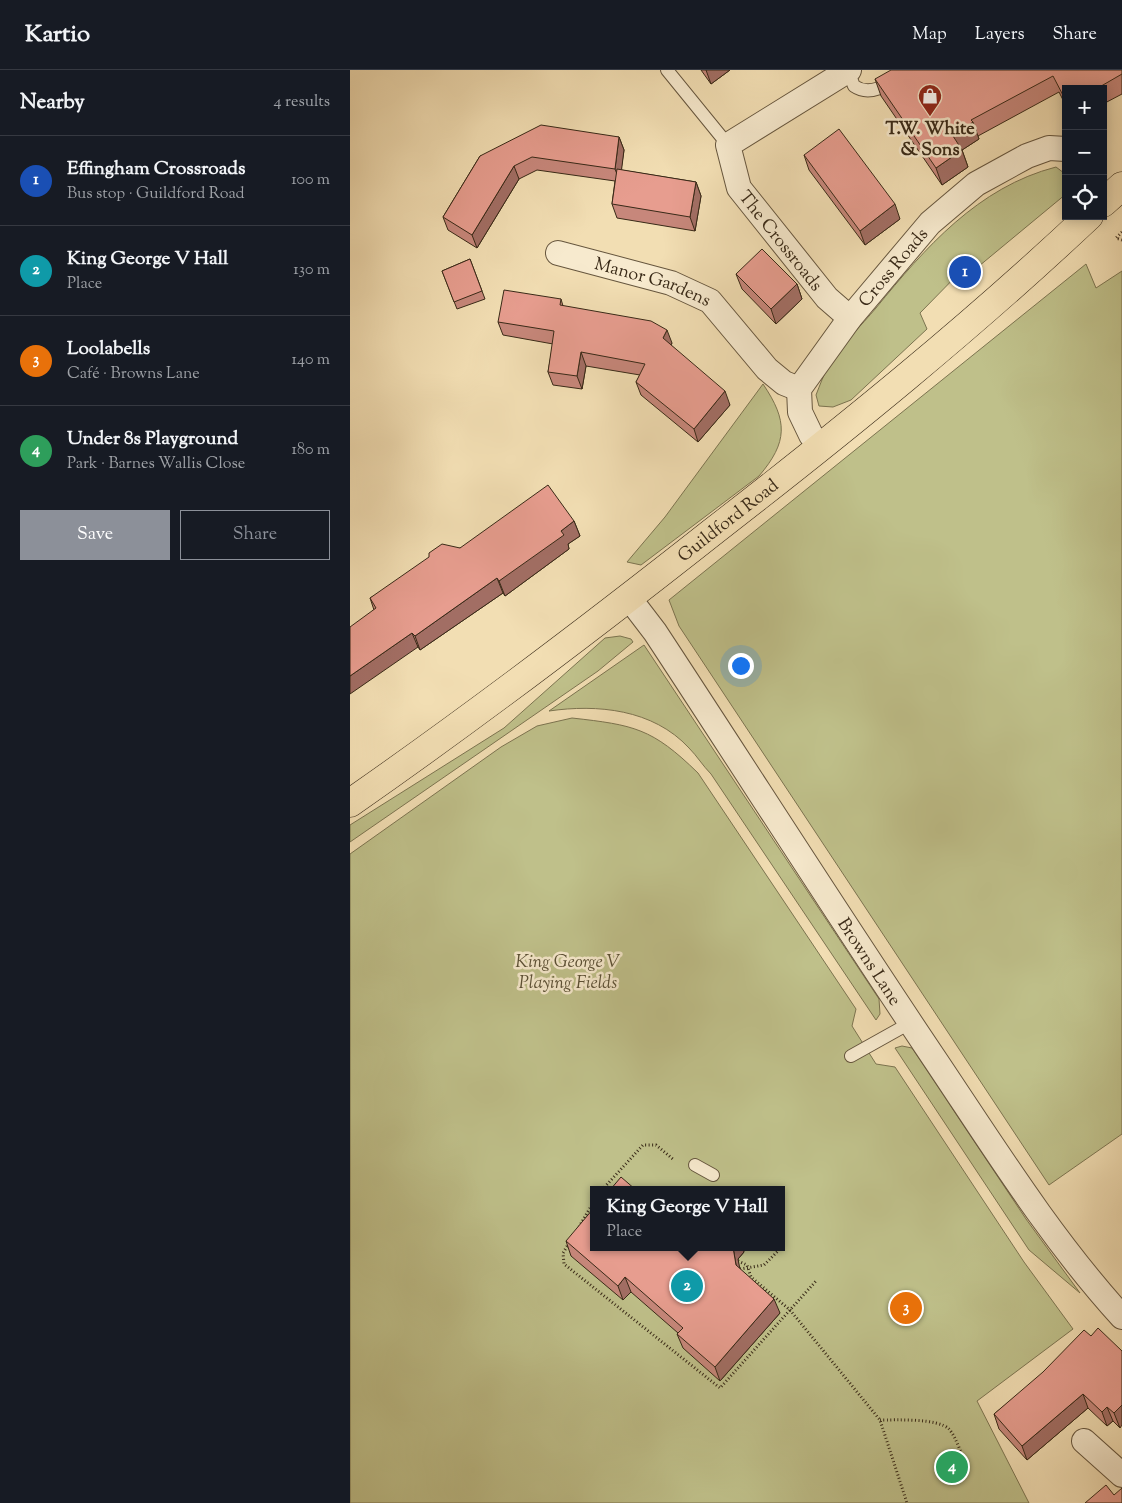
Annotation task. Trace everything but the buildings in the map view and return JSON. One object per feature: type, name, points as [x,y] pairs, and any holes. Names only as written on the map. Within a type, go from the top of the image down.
[{"type":"main road","name":"Guildford Road","points":[[350,803],[479,711],[630,598],[821,447],[982,313],[1086,220]]},
{"type":"street","points":[[728,145],[849,71]]},
{"type":"street","name":"The Crossroads","points":[[728,145],[739,188],[826,298],[850,318]]},
{"type":"street","name":"Cross Roads","points":[[799,389],[850,318],[930,223],[976,184],[1027,156],[1049,148],[1062,150]]},
{"type":"street","name":"Manor Gardens","points":[[558,253],[671,284],[710,301],[767,369],[784,383],[799,389]]},
{"type":"street","points":[[799,389],[800,412],[811,435],[821,447]]},
{"type":"street","name":"Browns Lane","points":[[630,598],[655,632],[910,1023],[1031,1202],[1068,1253],[1122,1317]]},
{"type":"street","points":[[1084,1442],[1122,1475]]},
{"type":"lane","points":[[667,70],[728,145]]},
{"type":"lane","points":[[849,71],[854,86],[868,91],[876,90],[909,70]]},
{"type":"lane","points":[[851,1056],[910,1023]]},
{"type":"lane","points":[[695,1165],[713,1175]]},
{"type":"path","points":[[1122,232],[1116,238],[1122,240]]},
{"type":"path","points":[[605,1186],[639,1147],[647,1143],[656,1145],[678,1164]]},
{"type":"path","points":[[578,1228],[590,1209]]},
{"type":"path","points":[[573,1236],[563,1253],[564,1264],[720,1388],[816,1281]]},
{"type":"path","points":[[740,1269],[764,1265],[778,1251]]},
{"type":"path","points":[[738,1261],[747,1264],[751,1277],[790,1310],[880,1420],[907,1503]]},
{"type":"path","points":[[741,1275],[748,1269]]},
{"type":"path","points":[[880,1420],[912,1420],[944,1426],[950,1430],[967,1468]]},
{"type":"green space","points":[[1056,167],[1062,172],[1062,197],[973,271],[967,265],[920,313],[927,329],[851,400],[833,407],[819,406],[816,395],[826,371],[835,357],[914,263],[955,222],[1002,189],[1028,176]]},
{"type":"green space","points":[[1086,264],[1096,288],[1122,271],[1122,1134],[1049,1185],[679,626],[669,600]]},
{"type":"green space","points":[[763,384],[777,409],[781,431],[780,442],[769,464],[759,476],[641,565],[627,562],[665,517]]},
{"type":"green space","points":[[620,636],[631,639],[633,642],[598,671],[350,842],[350,825],[504,728],[605,638]]},
{"type":"green space","points":[[644,645],[879,999],[880,1014],[876,1020],[711,774],[689,748],[675,735],[659,725],[642,717],[624,712],[586,708],[549,711]]},
{"type":"green space","name":"King George V Playing Fields","points":[[572,718],[611,723],[641,731],[668,746],[698,773],[856,1009],[852,1026],[876,1064],[895,1067],[1024,1262],[1073,1329],[977,1401],[1029,1503],[350,1503],[350,854],[501,747],[537,726]]},
{"type":"green space","points":[[902,1046],[912,1048],[1026,1219],[1080,1293],[1029,1250],[895,1048]]},
{"type":"place","name":"T.W. White & Sons","points":[[930,117]]},
{"type":"place","name":"Effingham Crossroads","points":[[965,272]]},
{"type":"place","name":"King George V Hall","points":[[687,1286]]},
{"type":"place","name":"Loolabells","points":[[906,1308]]},
{"type":"place","name":"Under 8s Playground","points":[[952,1467]]}]
